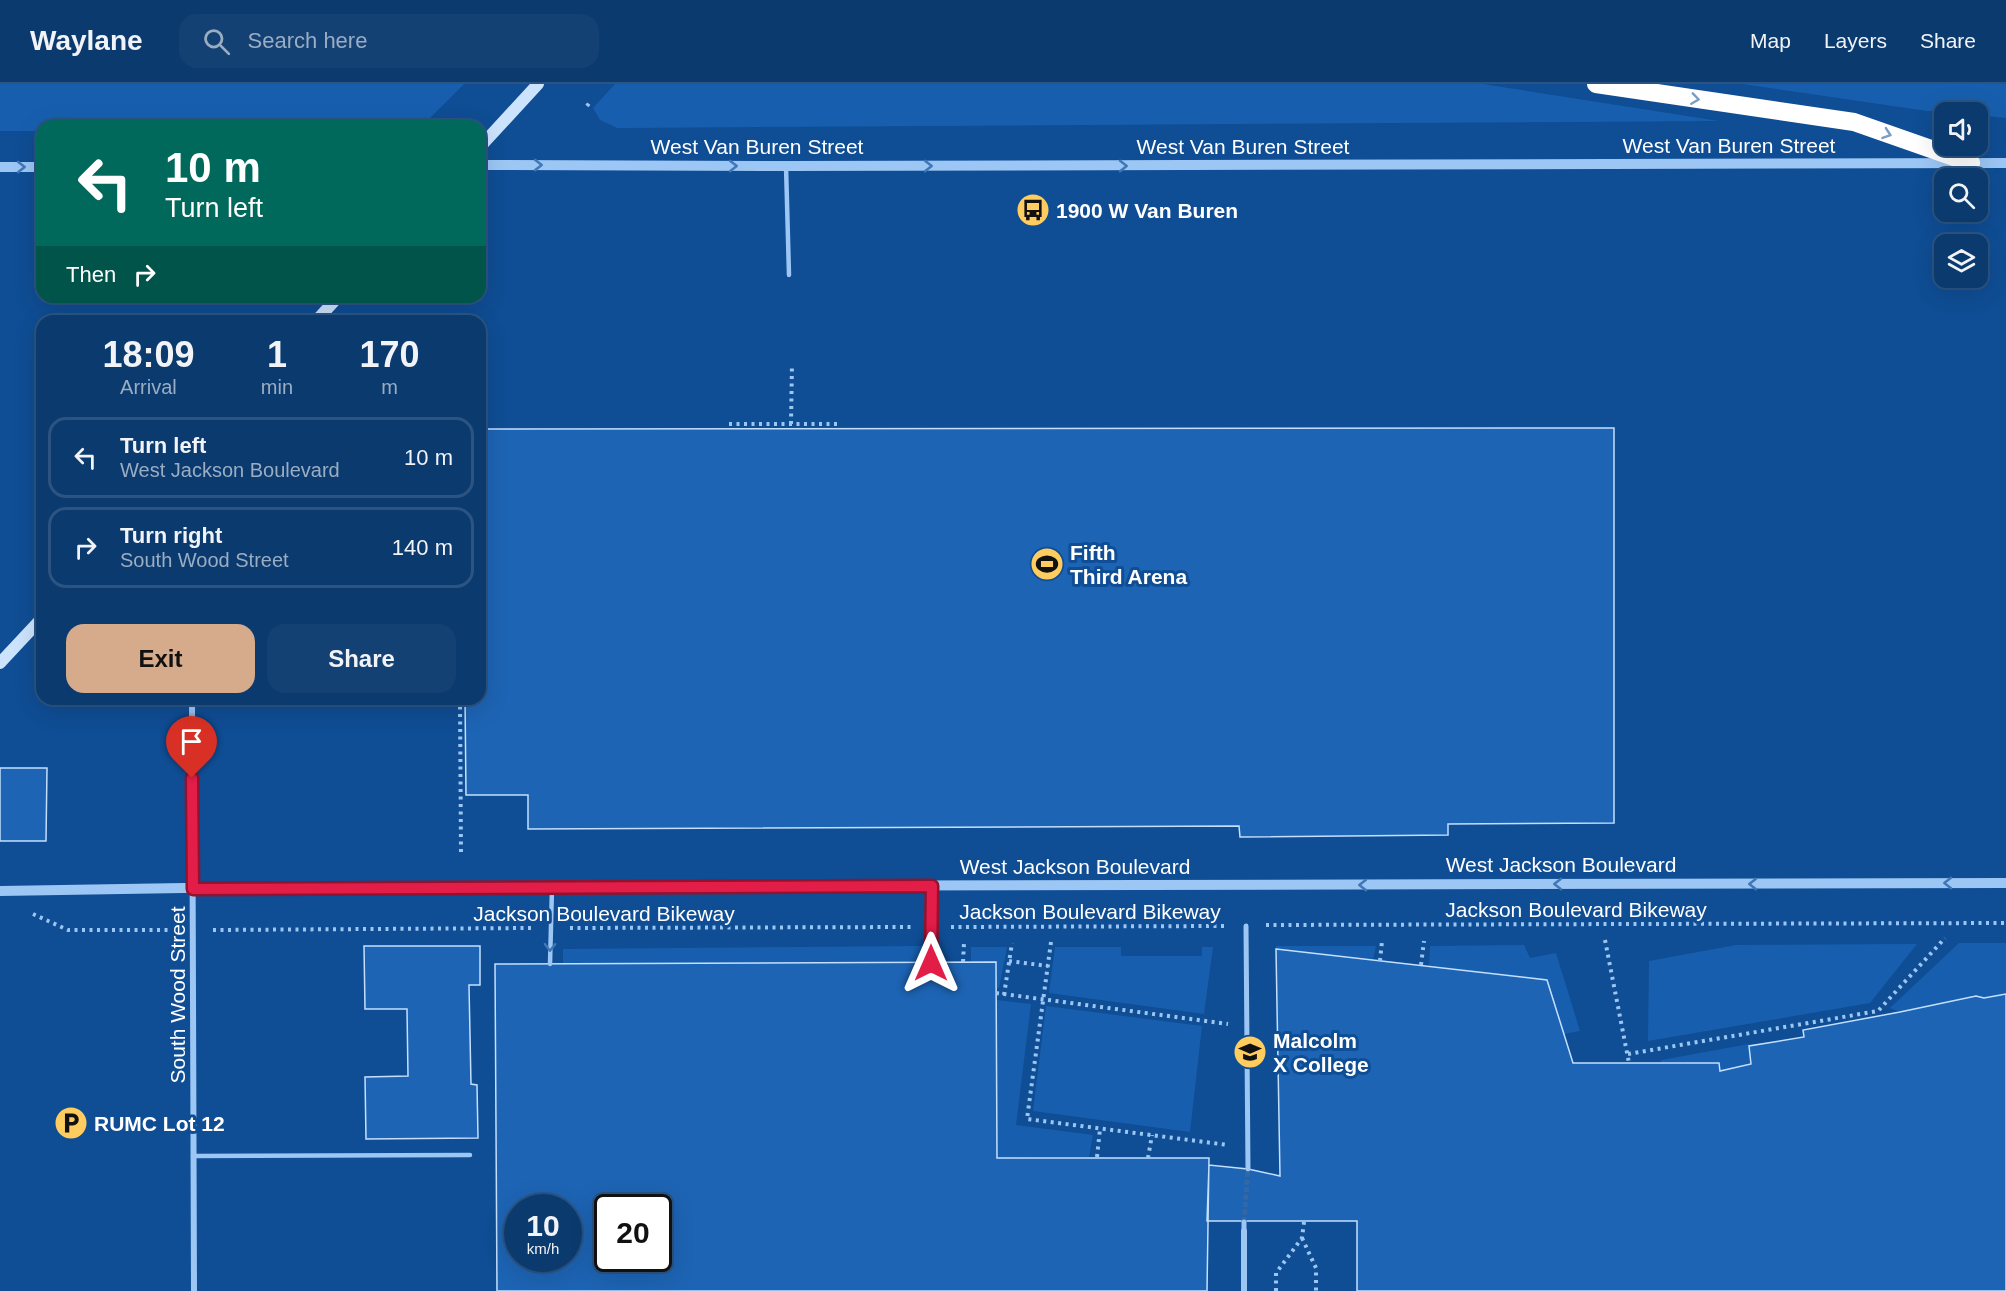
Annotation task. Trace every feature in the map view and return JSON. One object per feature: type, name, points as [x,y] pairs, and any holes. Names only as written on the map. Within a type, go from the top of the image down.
[{"type":"highway","points":[[1596,84],[1854,122],[1971,163]]},
{"type":"main road","points":[[486,140],[538,84]]},
{"type":"main road","points":[[322,315],[332,303]]},
{"type":"main road","points":[[0,663],[36,624]]},
{"type":"street","name":"West Van Buren Street","points":[[486,165],[2006,164]]},
{"type":"street","points":[[0,167],[36,167]]},
{"type":"street","name":"South Wood Street","points":[[192,705],[194,1291]]},
{"type":"street","name":"West Jackson Boulevard","points":[[0,891],[2006,883]]},
{"type":"street","points":[[1246,926],[1248,1169]]},
{"type":"street","points":[[1244,1222],[1244,1291]]},
{"type":"lane","points":[[786,166],[789,275]]},
{"type":"lane","points":[[931,963],[932,886]]},
{"type":"lane","points":[[550,964],[552,888]]},
{"type":"lane","points":[[194,1155],[470,1155]]},
{"type":"path","points":[[791,424],[792,364]]},
{"type":"path","points":[[729,424],[841,424]]},
{"type":"path","points":[[460,705],[461,853]]},
{"type":"path","name":"Jackson Boulevard Bikeway","points":[[29,913],[68,930],[2006,923]]},
{"type":"path","points":[[1628,1054],[1878,1011],[1945,938]]},
{"type":"path","points":[[1605,940],[1629,1063]]},
{"type":"path","points":[[1380,961],[1382,941]]},
{"type":"path","points":[[1421,965],[1424,941]]},
{"type":"path","points":[[1051,942],[1027,1119],[1247,1147]]},
{"type":"path","points":[[963,962],[964,943]]},
{"type":"path","points":[[1004,994],[1012,943]]},
{"type":"path","points":[[1009,961],[1048,966]]},
{"type":"path","points":[[996,993],[1247,1027]]},
{"type":"path","points":[[1097,1157],[1100,1129]]},
{"type":"path","points":[[1148,1158],[1152,1135]]},
{"type":"path","points":[[1276,1291],[1276,1274],[1302,1238],[1304,1222]]},
{"type":"path","points":[[1302,1238],[1316,1268],[1316,1291]]},
{"type":"shaded area","points":[[0,84],[464,84],[427,120],[36,120],[36,131],[0,131]]},
{"type":"shaded area","points":[[615,84],[1483,84],[1719,121],[617,128],[600,120],[593,108]]},
{"type":"shaded area","points":[[1743,84],[2006,84],[2006,118],[1988,116],[1988,102],[1934,102],[1934,111]]},
{"type":"shaded area","points":[[1959,943],[2006,943],[2006,994],[1984,998],[1976,996],[1900,1012],[1890,1008]]},
{"type":"shaded area","points":[[1917,944],[1870,1003],[1648,1041],[1649,961],[1736,945]]},
{"type":"shaded area","points":[[1524,945],[1530,958],[1556,953],[1580,1031],[1564,1034],[1547,980],[1429,966],[1430,946]]},
{"type":"shaded area","points":[[923,946],[923,963],[563,964],[563,949]]},
{"type":"shaded area","points":[[1276,946],[1376,946],[1373,959],[1276,949]]},
{"type":"shaded area","points":[[971,947],[1007,947],[999,988],[996,988],[996,962],[971,962]]},
{"type":"shaded area","points":[[1055,947],[1121,947],[1121,956],[1202,956],[1202,947],[1213,947],[1204,1014],[1049,993]]},
{"type":"shaded area","points":[[997,1000],[1031,1004],[1016,1125],[1093,1135],[1089,1157],[997,1158]]},
{"type":"shaded area","points":[[1046,1006],[1202,1026],[1190,1132],[1033,1111]]},
{"type":"shaded area","points":[[1749,1044],[1751,1064],[1720,1071],[1719,1063],[1661,1063],[1661,1060]]},
{"type":"building","name":"Fifth Third Arena","points":[[1614,428],[1614,823],[1448,824],[1448,835],[1240,837],[1239,826],[528,829],[528,795],[466,795],[465,705],[486,705],[486,429]]},
{"type":"building","points":[[0,768],[47,768],[46,841],[0,841]]},
{"type":"building","points":[[364,946],[480,946],[480,985],[469,985],[471,1084],[477,1085],[478,1138],[366,1139],[365,1077],[408,1076],[407,1009],[365,1009]]},
{"type":"building","points":[[1276,949],[1547,980],[1573,1063],[1719,1063],[1720,1071],[1751,1064],[1749,1046],[1804,1037],[1803,1030],[1976,996],[1984,998],[2006,994],[2006,1291],[1357,1291],[1357,1221],[1207,1221],[1209,1165],[1248,1169],[1280,1176]]},
{"type":"building","points":[[996,962],[997,1158],[1209,1158],[1207,1291],[497,1291],[495,964]]},
{"type":"tunnel","points":[[1244,1222],[1248,1169]]},
{"type":"place","name":"1900 W Van Buren","points":[[1033,210]]},
{"type":"place","name":"Fifth Third Arena","points":[[1047,564]]},
{"type":"place","name":"Malcolm X College","points":[[1250,1052]]},
{"type":"place","name":"RUMC Lot 12","points":[[71,1123]]},
{"type":"route","points":[[192,778],[193,889],[932,886],[931,963]]}]
